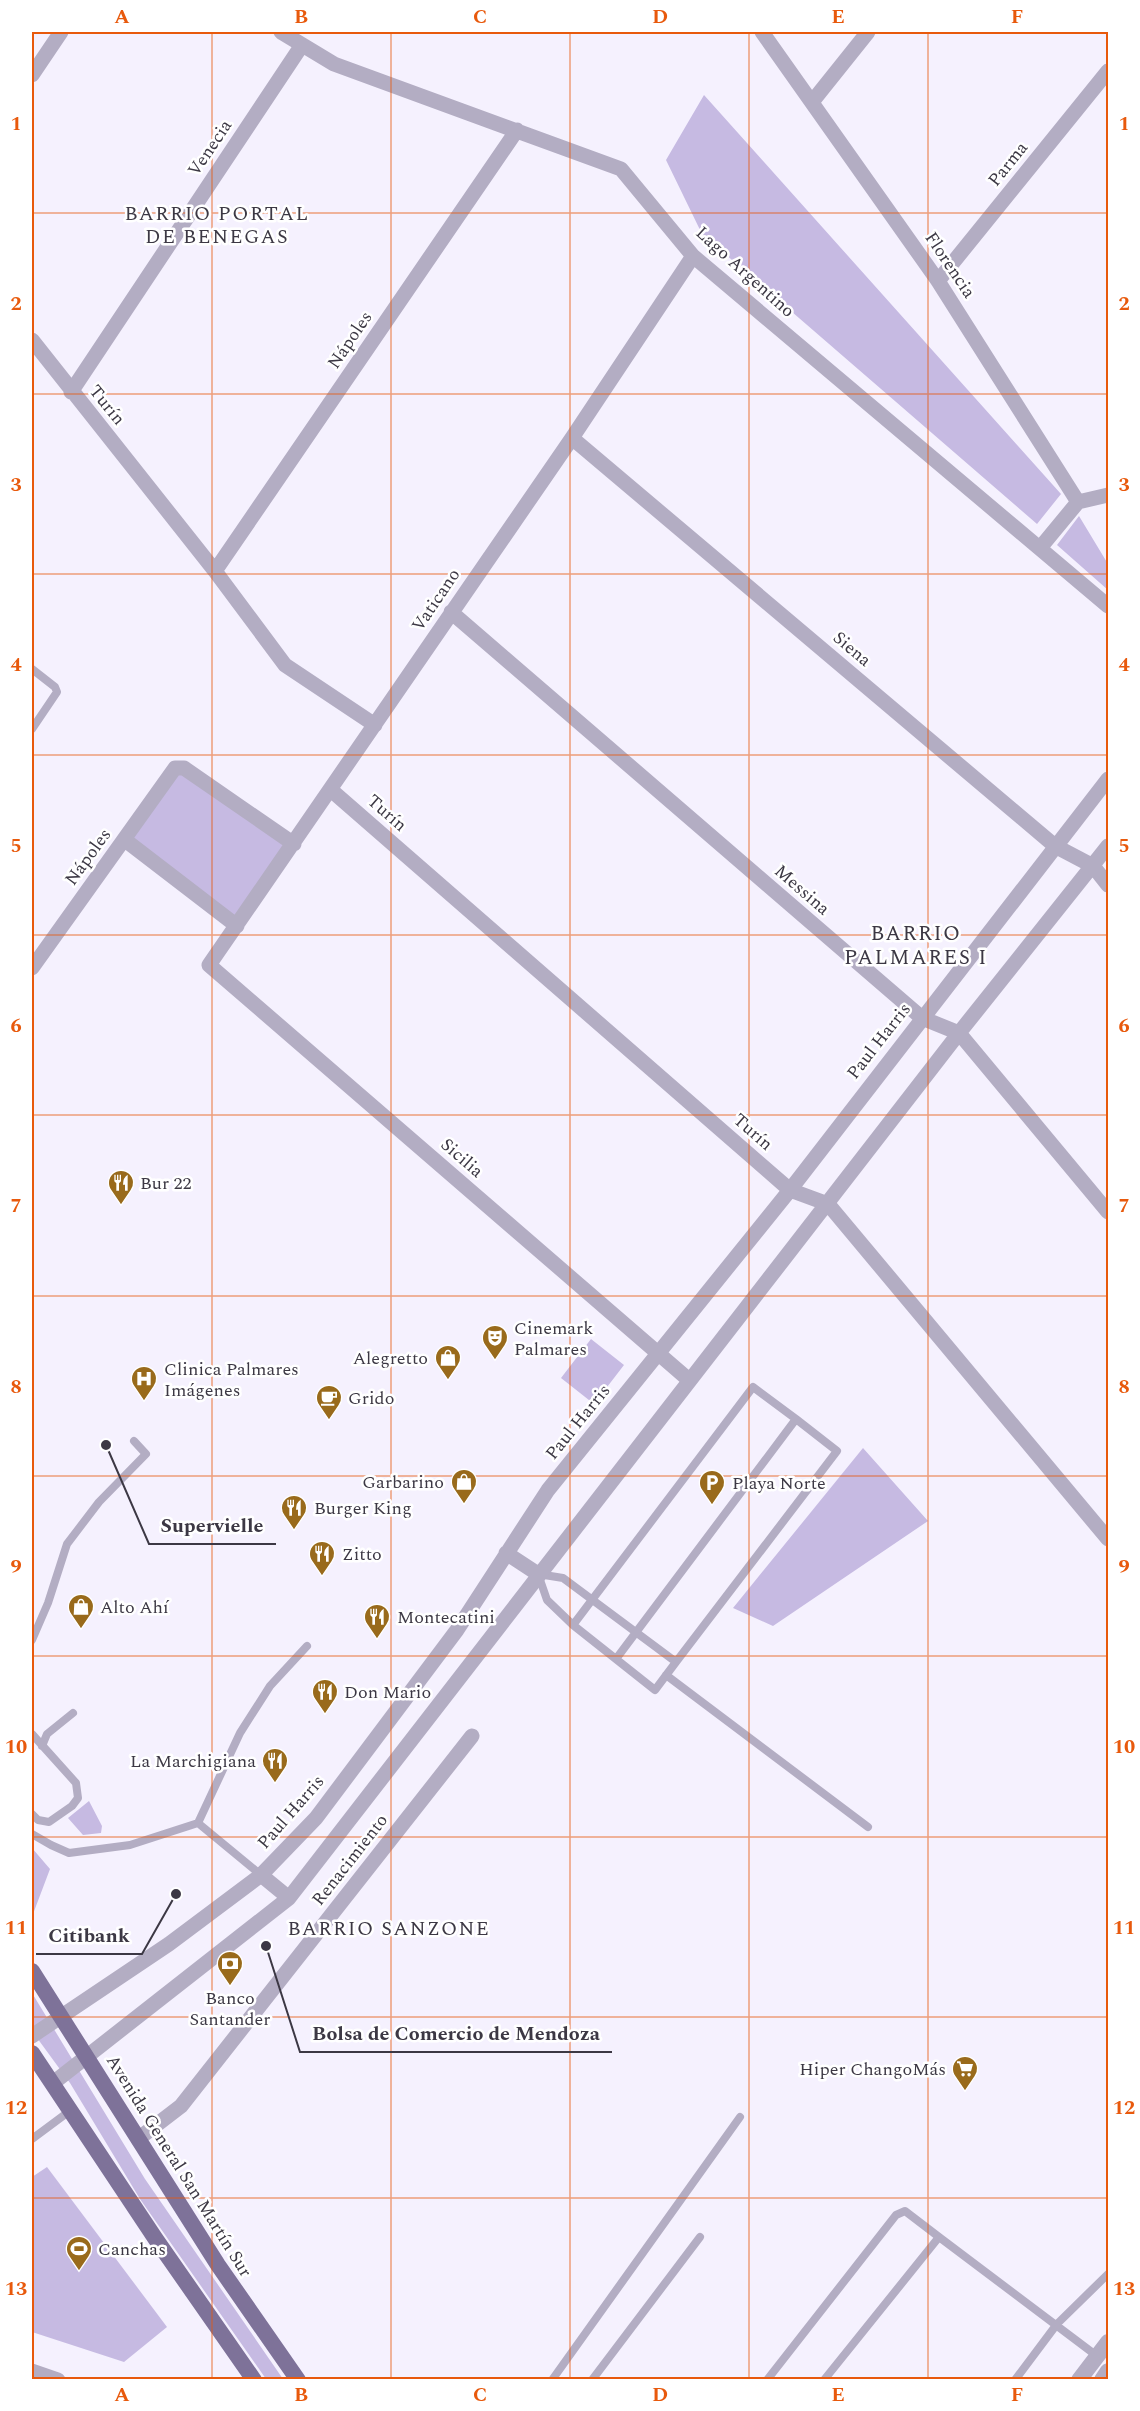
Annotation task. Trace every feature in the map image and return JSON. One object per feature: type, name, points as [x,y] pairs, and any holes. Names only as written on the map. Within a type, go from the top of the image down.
[{"type":"main road","name":"Avenida General San Martín Sur","points":[[32,1971],[218,2265],[298,2379]]},
{"type":"main road","points":[[32,2053],[129,2200],[254,2379]]},
{"type":"street","points":[[32,75],[61,32]]},
{"type":"street","name":"Lago Argentino","points":[[281,32],[334,64],[621,169],[693,256],[1108,606]]},
{"type":"street","name":"Florencia","points":[[762,32],[939,281],[1078,502]]},
{"type":"street","points":[[812,102],[868,32]]},
{"type":"street","name":"Venecia","points":[[71,392],[302,45]]},
{"type":"street","name":"Parma","points":[[939,281],[1108,71]]},
{"type":"street","name":"Nápoles","points":[[215,571],[516,130]]},
{"type":"street","name":"Vaticano","points":[[209,965],[572,438],[693,256]]},
{"type":"street","name":"Turín","points":[[32,340],[215,571],[285,665],[375,725]]},
{"type":"street","name":"Siena","points":[[572,438],[1055,846],[1093,866],[1108,885]]},
{"type":"street","points":[[1040,548],[1078,502],[1108,495]]},
{"type":"street","name":"Messina","points":[[451,612],[922,1018],[959,1033],[1108,1212]]},
{"type":"street","name":"Nápoles","points":[[32,968],[175,768],[184,768],[294,844]]},
{"type":"street","name":"Paul Harris","points":[[32,2036],[169,1944],[261,1875],[316,1818],[457,1630],[548,1490],[790,1190],[1108,779]]},
{"type":"street","name":"Turín","points":[[331,790],[790,1190],[828,1204],[1108,1539]]},
{"type":"street","points":[[124,840],[237,926]]},
{"type":"street","points":[[53,2083],[289,1898],[959,1033],[1108,846]]},
{"type":"street","name":"Sicilia","points":[[209,965],[689,1380]]},
{"type":"street","points":[[506,1553],[538,1574]]},
{"type":"street","name":"Renacimiento","points":[[138,2139],[181,2106],[472,1736]]},
{"type":"street","points":[[261,1875],[289,1898]]},
{"type":"street","points":[[1079,2379],[1108,2342]]},
{"type":"street","points":[[32,2371],[58,2379]]},
{"type":"street","points":[[1102,2379],[1108,2371]]},
{"type":"lane","points":[[32,669],[55,687],[57,692],[32,729]]},
{"type":"lane","points":[[573,1625],[591,1600],[753,1387],[837,1451],[655,1690],[573,1625],[547,1600],[538,1574],[563,1578],[591,1600],[634,1632],[676,1662]]},
{"type":"lane","points":[[616,1659],[634,1632],[796,1419]]},
{"type":"lane","points":[[32,1640],[48,1603],[67,1544],[99,1502],[146,1454],[134,1442]]},
{"type":"lane","points":[[32,1834],[69,1853],[130,1845],[198,1823],[240,1733],[270,1686],[307,1646]]},
{"type":"lane","points":[[666,1675],[868,1827]]},
{"type":"lane","points":[[42,1746],[46,1734],[73,1713]]},
{"type":"lane","points":[[32,1734],[76,1783],[78,1798],[72,1806],[49,1822],[38,1820],[32,1814]]},
{"type":"lane","points":[[198,1823],[261,1875]]},
{"type":"lane","points":[[32,2139],[71,2110]]},
{"type":"lane","points":[[552,2379],[740,2117]]},
{"type":"lane","points":[[767,2379],[896,2216],[905,2211],[1097,2356]]},
{"type":"lane","points":[[824,2379],[939,2236]]},
{"type":"lane","points":[[592,2379],[700,2237]]},
{"type":"lane","points":[[1015,2379],[1057,2324],[1108,2274]]},
{"type":"shaded area","points":[[704,95],[1061,494],[1037,524],[702,234],[666,160]]},
{"type":"shaded area","points":[[1079,516],[1108,564],[1108,590],[1057,545]]},
{"type":"shaded area","points":[[175,768],[294,844],[237,926],[125,840]]},
{"type":"shaded area","points":[[591,1339],[624,1365],[594,1404],[561,1378]]},
{"type":"shaded area","points":[[863,1448],[928,1521],[773,1626],[733,1608]]},
{"type":"shaded area","points":[[89,1801],[102,1826],[101,1833],[83,1835],[68,1818]]},
{"type":"shaded area","points":[[32,1848],[50,1869],[33,1914],[32,1911]]},
{"type":"shaded area","points":[[32,1993],[145,2179],[283,2379],[266,2379],[140,2199],[70,2083],[32,2031]]},
{"type":"shaded area","points":[[47,2167],[167,2327],[124,2362],[32,2332],[32,2177]]},
{"type":"place","name":"Bur 22","points":[[121,1206]]},
{"type":"place","name":"Cinemark Palmares","points":[[495,1361]]},
{"type":"place","name":"Alegretto","points":[[448,1381]]},
{"type":"place","name":"Clinica Palmares Imágenes","points":[[144,1402]]},
{"type":"place","name":"Grido","points":[[329,1421]]},
{"type":"place","name":"Supervielle","points":[[106,1445]]},
{"type":"place","name":"Garbarino","points":[[464,1505]]},
{"type":"place","name":"Playa Norte","points":[[712,1506]]},
{"type":"place","name":"Burger King","points":[[294,1531]]},
{"type":"place","name":"Zitto","points":[[322,1577]]},
{"type":"place","name":"Alto Ahí","points":[[81,1630]]},
{"type":"place","name":"Montecatini","points":[[377,1640]]},
{"type":"place","name":"Don Mario","points":[[325,1715]]},
{"type":"place","name":"La Marchigiana","points":[[275,1784]]},
{"type":"place","name":"Citibank","points":[[176,1894]]},
{"type":"place","name":"Bolsa de Comercio de Mendoza","points":[[266,1946]]},
{"type":"place","name":"Banco Santander","points":[[230,1987]]},
{"type":"place","name":"Hiper ChangoMás","points":[[965,2092]]},
{"type":"place","name":"Canchas","points":[[79,2272]]},
{"type":"district","name":"BARRIO PORTAL DE BENEGAS","points":[[217,226]]},
{"type":"district","name":"BARRIO PALMARES I","points":[[916,946]]},
{"type":"district","name":"BARRIO SANZONE","points":[[389,1929]]}]
